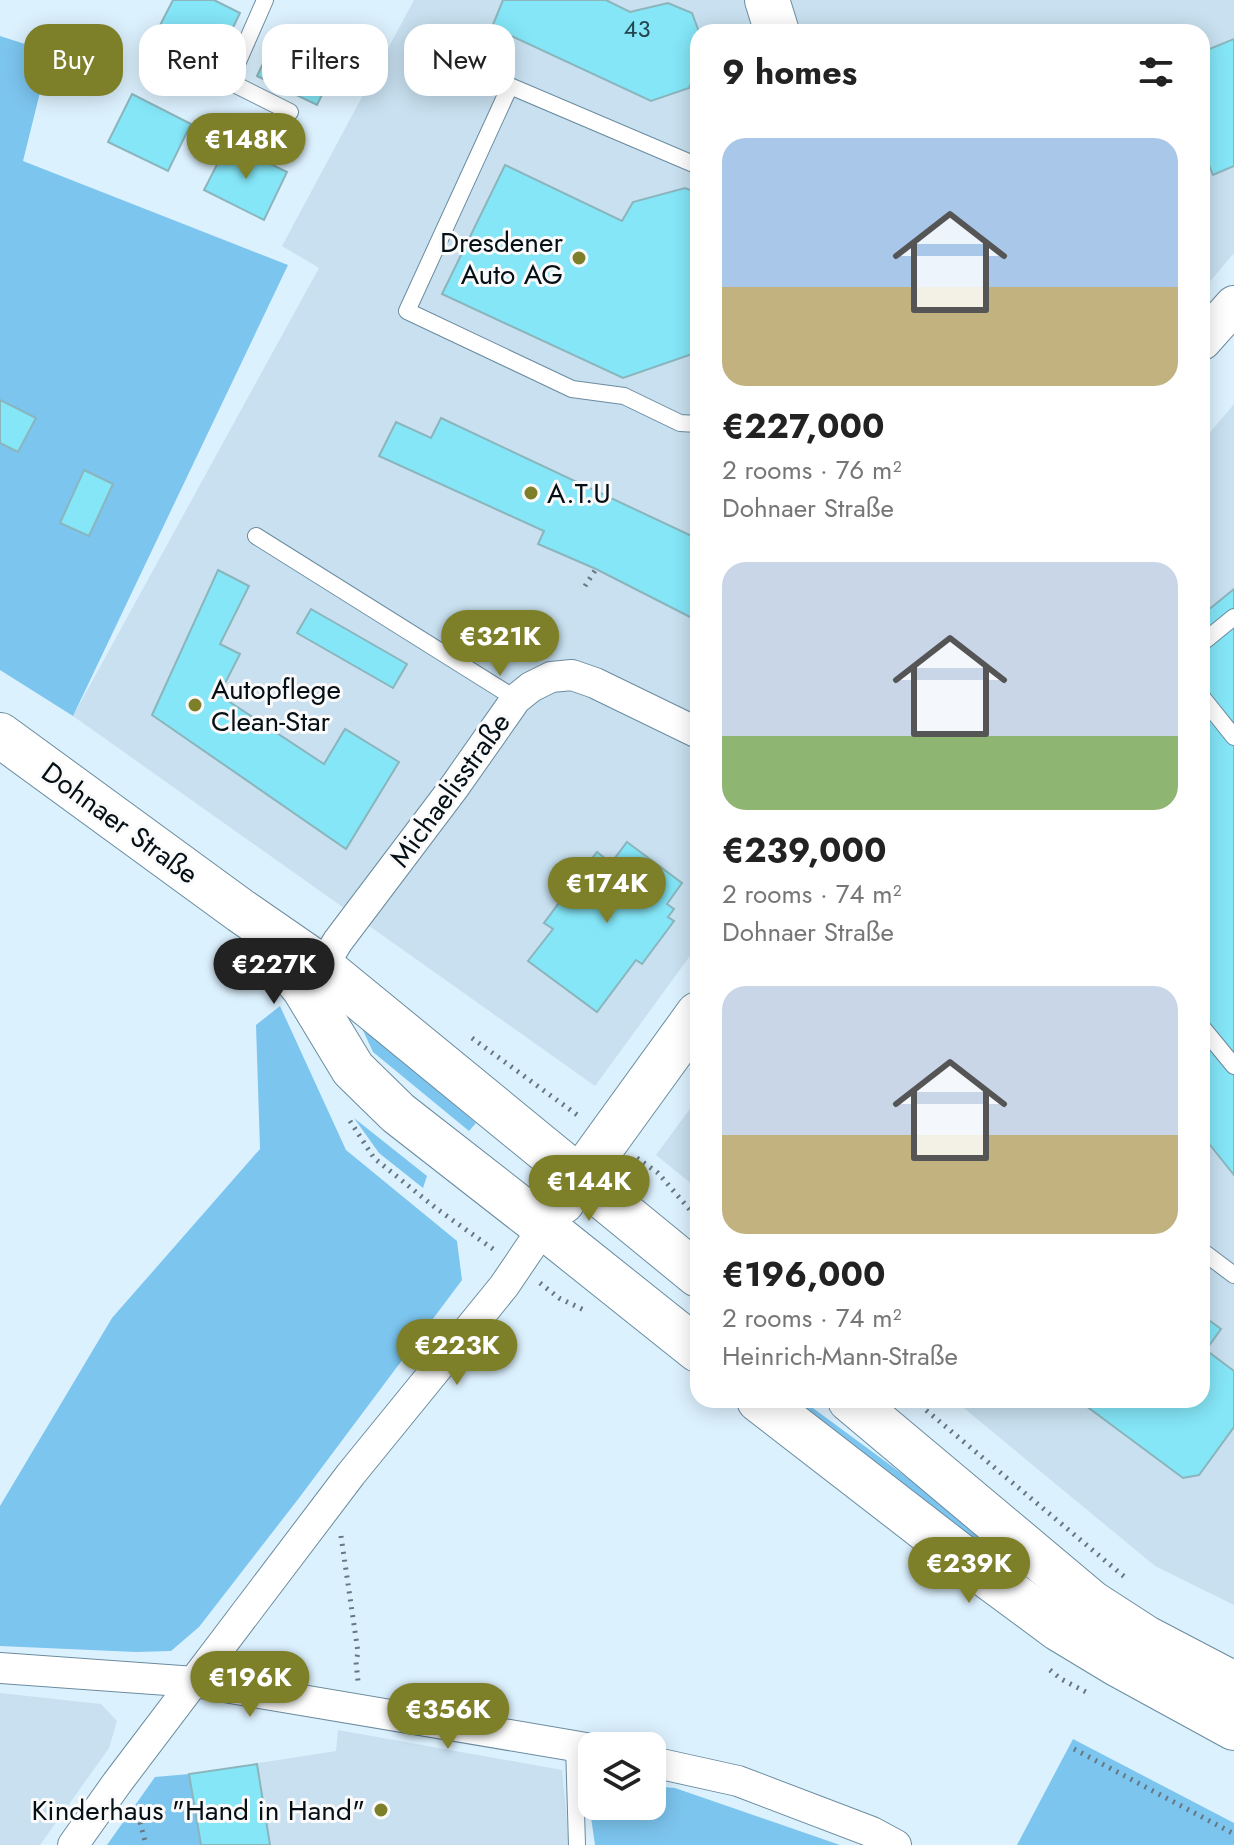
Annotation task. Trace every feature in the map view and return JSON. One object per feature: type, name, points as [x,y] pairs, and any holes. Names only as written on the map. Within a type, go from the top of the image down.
[{"type":"main road","points":[[767,0],[774,24]]},
{"type":"main road","name":"Dohnaer Straße","points":[[0,735],[322,967],[690,1269]]},
{"type":"main road","name":"Dohnaer Straße","points":[[241,911],[304,988],[353,1069],[398,1113],[690,1344]]},
{"type":"main road","points":[[544,1227],[690,1025]]},
{"type":"main road","points":[[769,1408],[1059,1629],[1234,1728]]},
{"type":"main road","points":[[860,1408],[1092,1603],[1146,1638],[1234,1684]]},
{"type":"street","points":[[1210,332],[1234,305]]},
{"type":"street","name":"Michaelisstraße","points":[[322,967],[516,699],[531,687],[551,677],[572,675],[690,729]]},
{"type":"street","points":[[73,1845],[332,1500],[504,1286],[544,1227]]},
{"type":"street","points":[[0,1668],[195,1682],[578,1746]]},
{"type":"street","points":[[666,1765],[738,1781],[872,1832],[896,1845]]},
{"type":"lane","points":[[246,43],[265,0]]},
{"type":"lane","points":[[690,163],[510,86],[407,311],[572,389],[624,396],[680,423],[690,424]]},
{"type":"lane","points":[[246,90],[290,112]]},
{"type":"lane","points":[[256,536],[516,699]]},
{"type":"lane","points":[[1210,636],[1234,617]]},
{"type":"lane","points":[[1210,707],[1234,737]]},
{"type":"lane","points":[[1210,1036],[1233,1062]]},
{"type":"lane","points":[[1210,1257],[1234,1275]]},
{"type":"lane","points":[[577,1845],[579,1820]]},
{"type":"path","points":[[585,586],[596,569]]},
{"type":"path","points":[[658,1173],[690,1210]]},
{"type":"path","points":[[924,1408],[1137,1587]]},
{"type":"path","points":[[332,1500],[339,1523],[356,1637],[361,1710]]},
{"type":"path","points":[[1074,1749],[1234,1834]]},
{"type":"shaded area","points":[[414,0],[1234,0],[1234,253],[1210,282],[1210,24],[690,24],[690,956],[595,1086],[73,716],[319,268],[282,246],[362,96],[388,96],[388,48]]},
{"type":"shaded area","points":[[0,36],[24,44],[24,96],[39,96],[23,161],[288,265],[73,716],[0,670]]},
{"type":"shaded area","points":[[1234,404],[1234,1605],[1155,1566],[964,1408],[1210,1408],[1210,432]]},
{"type":"shaded area","points":[[280,1006],[346,1150],[457,1241],[462,1280],[199,1627],[171,1651],[0,1646],[0,1506],[112,1318],[260,1149],[256,1025]]},
{"type":"shaded area","points":[[360,1024],[476,1123],[469,1131],[373,1052]]},
{"type":"shaded area","points":[[690,1109],[690,1183],[656,1155]]},
{"type":"shaded area","points":[[354,1118],[427,1176],[423,1188],[379,1153]]},
{"type":"shaded area","points":[[794,1408],[813,1408],[988,1537],[1132,1659]]},
{"type":"shaded area","points":[[0,1693],[101,1704],[117,1721],[109,1748],[40,1845],[0,1845]]},
{"type":"shaded area","name":"Kinderhaus \"Hand in Hand\"","points":[[338,1730],[562,1770],[569,1845],[201,1845],[189,1774],[336,1751]]},
{"type":"shaded area","points":[[1073,1739],[1234,1823],[1234,1845],[1017,1845]]},
{"type":"shaded area","points":[[189,1774],[201,1845],[107,1845],[155,1777]]},
{"type":"shaded area","points":[[666,1787],[840,1845],[595,1845],[591,1820],[666,1820]]},
{"type":"building","points":[[173,0],[214,0],[240,13],[235,24],[161,24]]},
{"type":"building","points":[[503,0],[606,0],[630,12],[668,3],[692,13],[696,24],[690,24],[689,88],[651,101],[515,38],[515,24],[493,24]]},
{"type":"building","points":[[1234,39],[1234,166],[1213,175],[1210,167],[1210,49]]},
{"type":"building","points":[[132,94],[191,124],[168,171],[108,142]]},
{"type":"building","points":[[298,96],[321,96],[317,105]]},
{"type":"building","points":[[228,143],[287,172],[264,220],[204,190]]},
{"type":"building","name":"Dresdener Auto AG","points":[[505,165],[622,221],[633,202],[685,188],[690,190],[690,355],[623,378],[442,294]]},
{"type":"building","points":[[0,400],[36,418],[18,452],[0,443]]},
{"type":"building","name":"A.T.U","points":[[441,418],[690,535],[690,617],[596,569],[538,544],[544,531],[379,456],[396,422],[431,438]]},
{"type":"building","points":[[84,470],[113,484],[89,536],[60,523]]},
{"type":"building","name":"Autopflege Clean-Star","points":[[218,570],[249,586],[220,644],[240,654],[219,695],[324,764],[345,729],[399,762],[346,849],[152,715]]},
{"type":"building","points":[[1234,589],[1234,1175],[1210,1145],[1210,608]]},
{"type":"building","points":[[311,609],[407,664],[393,688],[297,633]]},
{"type":"building","points":[[627,842],[682,883],[667,904],[674,909],[668,917],[674,921],[642,964],[636,960],[597,1012],[528,961],[553,929],[544,923],[597,852],[611,863]]},
{"type":"building","points":[[1210,1321],[1221,1329],[1210,1344]]},
{"type":"building","points":[[1210,1353],[1234,1371],[1234,1427],[1199,1475],[1183,1478],[1089,1408],[1210,1408]]},
{"type":"building","points":[[257,1764],[270,1845],[201,1845],[189,1774]]},
{"type":"place","name":"Dresdener Auto AG","points":[[579,258]]},
{"type":"place","name":"A.T.U","points":[[531,493]]},
{"type":"place","name":"Autopflege Clean-Star","points":[[195,705]]},
{"type":"place","name":"Kinderhaus \"Hand in Hand\"","points":[[381,1810]]}]
